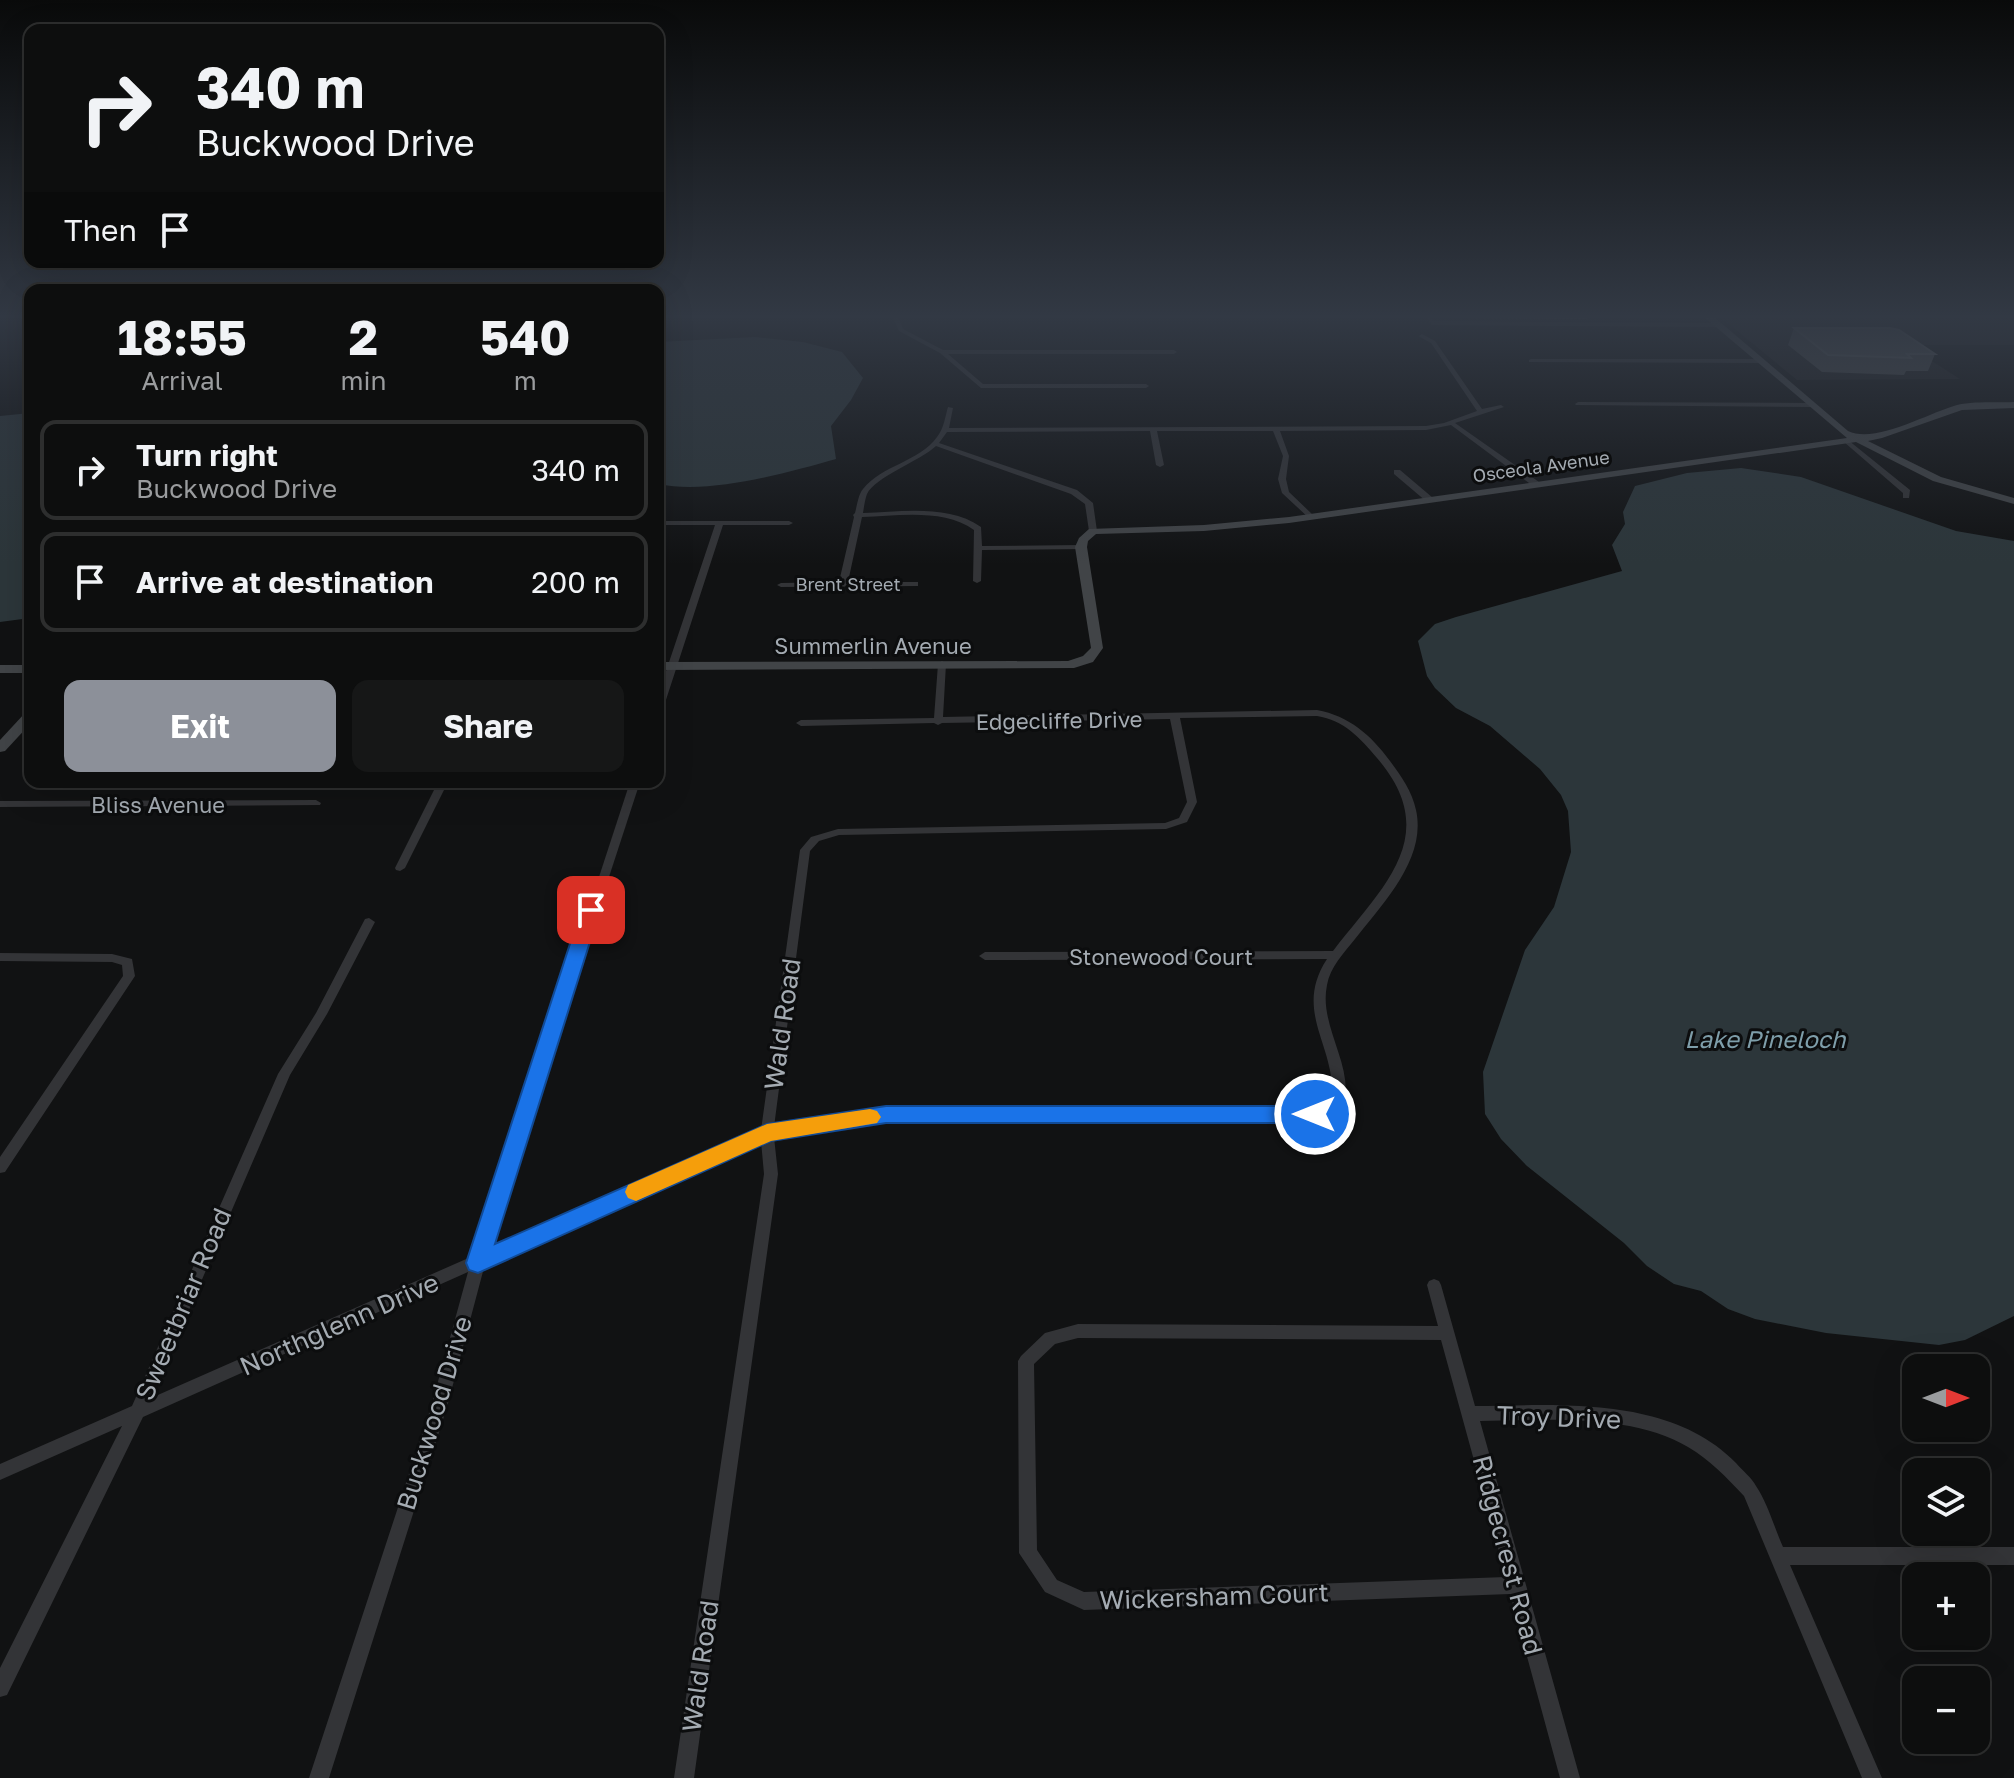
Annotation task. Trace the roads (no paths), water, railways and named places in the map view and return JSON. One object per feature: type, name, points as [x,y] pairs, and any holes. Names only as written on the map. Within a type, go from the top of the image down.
[{"type":"street","points":[[1472,399],[1480,411]]},
{"type":"street","points":[[1805,399],[1907,492],[1906,496]]},
{"type":"street","points":[[1578,404],[1812,405]]},
{"type":"street","name":"Osceola Avenue","points":[[1093,531],[1228,527],[1310,517],[1852,440],[1897,432],[1957,408],[2014,405]]},
{"type":"street","points":[[946,430],[1454,425],[1480,411],[1501,407]]},
{"type":"street","points":[[843,584],[860,497],[871,484],[920,458],[936,444],[946,430],[950,408]]},
{"type":"street","points":[[1454,425],[1536,484]]},
{"type":"street","points":[[1153,429],[1160,465]]},
{"type":"street","points":[[1276,429],[1286,456],[1282,479],[1286,493],[1310,517]]},
{"type":"street","points":[[1852,440],[1940,480],[2014,501]]},
{"type":"street","points":[[936,444],[1074,492],[1089,503],[1093,531],[1083,540],[1081,547],[978,548]]},
{"type":"street","points":[[1397,472],[1430,500]]},
{"type":"street","points":[[857,515],[933,515],[972,523],[978,529],[977,581]]},
{"type":"street","points":[[664,523],[789,523]]},
{"type":"street","points":[[665,666],[720,523]]},
{"type":"street","name":"Summerlin Avenue","points":[[665,666],[1059,665],[1088,659],[1094,654],[1097,641],[1081,547]]},
{"type":"street","name":"Brent Street","points":[[781,585],[915,584]]},
{"type":"street","points":[[938,722],[942,664]]},
{"type":"street","points":[[0,669],[24,669]]},
{"type":"street","name":"Edgecliffe Drive","points":[[801,723],[1317,713],[1347,721],[1403,783],[1410,811],[1411,850],[1397,877],[1337,955]]},
{"type":"street","name":"Wald Road","points":[[684,1778],[771,1174],[767,1133],[805,850],[815,839],[838,832],[1175,823],[1183,820],[1192,802],[1175,718]]},
{"type":"street","points":[[0,748],[24,722]]},
{"type":"street","points":[[400,868],[440,788]]},
{"type":"street","points":[[603,880],[633,788]]},
{"type":"street","name":"Bliss Avenue","points":[[0,804],[316,803]]},
{"type":"street","name":"Buckwood Drive","points":[[319,1778],[439,1407],[478,1263],[591,910]]},
{"type":"street","name":"Sweetbriar Road","points":[[0,1688],[137,1412],[284,1074],[321,1014],[369,922]]},
{"type":"street","name":"Stonewood Court","points":[[985,956],[1337,955]]},
{"type":"street","name":"Northglenn Drive","points":[[0,1472],[767,1133],[886,1114],[1315,1114],[1337,1107],[1342,1092],[1319,1007],[1321,981],[1337,955]]},
{"type":"street","points":[[0,957],[112,958],[128,962],[129,976],[0,1168]]},
{"type":"street","name":"Ridgecrest Road","points":[[1434,1285],[1570,1778]]},
{"type":"street","name":"Wickersham Court","points":[[1447,1333],[1078,1331],[1050,1338],[1026,1361],[1028,1553],[1051,1586],[1084,1601],[1517,1585]]},
{"type":"street","name":"Troy Drive","points":[[1469,1414],[1611,1413],[1674,1431],[1729,1462],[1750,1490],[1872,1778]]},
{"type":"street","points":[[1778,1556],[2014,1556]]},
{"type":"water","points":[[664,399],[852,399],[831,426],[836,459],[724,485],[664,485]]},
{"type":"water","points":[[24,414],[24,619],[0,622],[0,416]]},
{"type":"water","name":"Lake Pineloch","points":[[1741,468],[1801,477],[1956,531],[2014,541],[2014,1316],[1965,1340],[1939,1345],[1826,1333],[1755,1319],[1728,1309],[1701,1291],[1674,1284],[1647,1266],[1624,1243],[1527,1166],[1501,1139],[1485,1114],[1483,1072],[1525,950],[1554,907],[1571,852],[1568,811],[1561,795],[1540,769],[1490,726],[1456,708],[1435,688],[1427,676],[1418,641],[1435,624],[1622,571],[1612,545],[1625,524],[1623,512],[1635,486],[1687,473]]}]
